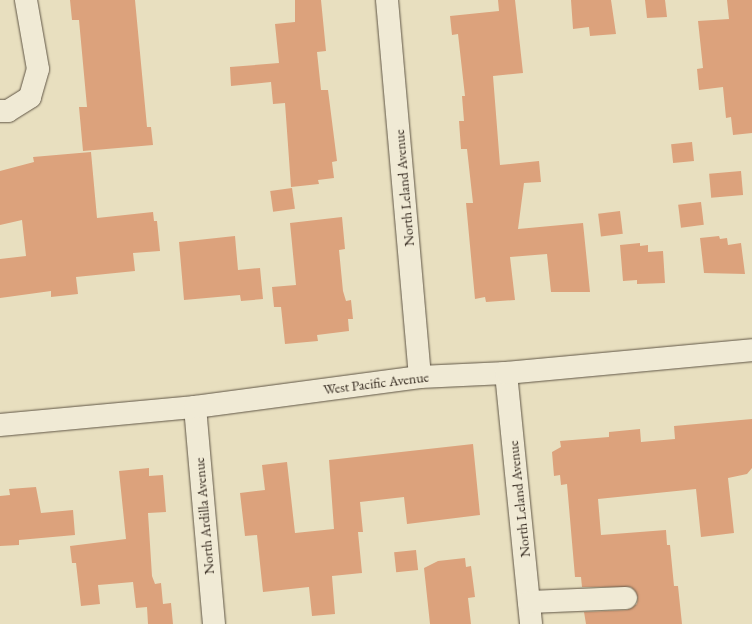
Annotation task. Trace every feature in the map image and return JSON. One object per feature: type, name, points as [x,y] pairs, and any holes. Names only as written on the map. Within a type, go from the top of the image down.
[{"type":"street","points":[[0,111],[8,111],[30,96],[38,69],[26,0]]},
{"type":"street","name":"North Leland Avenue","points":[[387,0],[420,377]]},
{"type":"street","name":"West Pacific Avenue","points":[[0,425],[195,408],[420,377],[506,373],[752,350]]},
{"type":"street","name":"North Leland Avenue","points":[[506,373],[531,624]]},
{"type":"street","name":"North Ardilla Avenue","points":[[195,408],[214,624]]},
{"type":"street","points":[[529,602],[626,598]]},
{"type":"building","points":[[70,0],[135,0],[147,127],[151,127],[153,145],[83,151],[79,107],[87,107],[79,20],[72,20]]},
{"type":"building","points":[[295,0],[321,0],[326,51],[317,52],[321,90],[328,90],[337,161],[332,162],[334,178],[318,180],[319,184],[291,187],[285,103],[273,104],[271,82],[231,86],[230,67],[279,63],[275,24],[295,22]]},
{"type":"building","points":[[498,0],[515,0],[523,73],[493,76],[500,165],[539,161],[541,182],[524,183],[518,229],[583,223],[590,292],[551,292],[547,254],[510,257],[515,300],[486,302],[485,297],[475,299],[466,203],[473,203],[467,149],[461,149],[459,121],[464,121],[462,96],[465,96],[458,34],[452,35],[450,16],[499,11]]},
{"type":"building","points":[[571,0],[611,0],[616,34],[590,36],[589,27],[573,29]]},
{"type":"building","points":[[645,0],[665,0],[667,17],[647,18]]},
{"type":"building","points":[[727,0],[752,0],[752,133],[733,135],[731,117],[726,118],[723,87],[699,90],[697,69],[703,68],[698,21],[729,19]]},
{"type":"building","points":[[692,142],[694,161],[673,163],[671,144]]},
{"type":"building","points":[[91,152],[97,218],[153,212],[154,221],[157,221],[160,251],[133,253],[135,271],[76,277],[78,294],[51,297],[51,291],[0,298],[0,259],[26,256],[22,220],[0,225],[0,171],[34,162],[33,157]]},
{"type":"building","points":[[741,171],[743,195],[711,198],[709,174]]},
{"type":"building","points":[[292,188],[295,209],[273,212],[270,191]]},
{"type":"building","points":[[701,202],[704,225],[681,228],[678,205]]},
{"type":"building","points":[[620,211],[623,234],[601,237],[598,214]]},
{"type":"building","points":[[342,217],[345,249],[339,250],[343,291],[346,301],[351,300],[353,319],[348,319],[349,331],[317,335],[318,341],[285,344],[281,307],[274,307],[272,287],[296,285],[290,223]]},
{"type":"building","points":[[235,236],[238,270],[260,268],[263,299],[241,301],[240,295],[184,300],[179,242]]},
{"type":"building","points":[[719,236],[720,239],[727,238],[728,245],[741,243],[745,274],[704,273],[700,238]]},
{"type":"building","points":[[640,243],[640,246],[648,245],[648,252],[663,251],[665,283],[637,284],[637,280],[623,281],[620,245]]},
{"type":"building","points":[[752,419],[752,468],[747,474],[728,478],[734,533],[701,537],[696,489],[598,499],[601,535],[666,530],[667,545],[670,545],[674,586],[678,586],[682,624],[586,624],[584,612],[627,610],[637,604],[638,597],[631,587],[582,587],[581,577],[575,577],[567,484],[561,485],[560,475],[554,476],[552,452],[561,447],[560,441],[609,437],[609,432],[640,429],[641,442],[675,439],[674,426]]},
{"type":"building","points":[[473,444],[480,515],[407,524],[404,497],[360,502],[363,532],[358,532],[362,573],[332,576],[335,614],[312,616],[309,587],[263,592],[257,535],[245,536],[240,493],[265,490],[262,465],[287,462],[295,533],[334,529],[329,460]]},
{"type":"building","points":[[149,468],[149,476],[163,475],[166,512],[148,513],[152,576],[155,584],[161,583],[163,604],[171,603],[173,624],[148,624],[147,607],[136,608],[133,582],[98,585],[100,604],[81,606],[76,563],[72,563],[70,546],[126,539],[119,471]]},
{"type":"building","points":[[36,487],[41,513],[73,510],[75,535],[19,540],[19,545],[0,546],[0,496],[10,495],[9,489]]},
{"type":"building","points":[[416,550],[418,570],[396,572],[394,552]]},
{"type":"building","points":[[465,558],[466,567],[471,566],[475,597],[468,598],[471,624],[430,624],[424,568],[438,561]]}]
